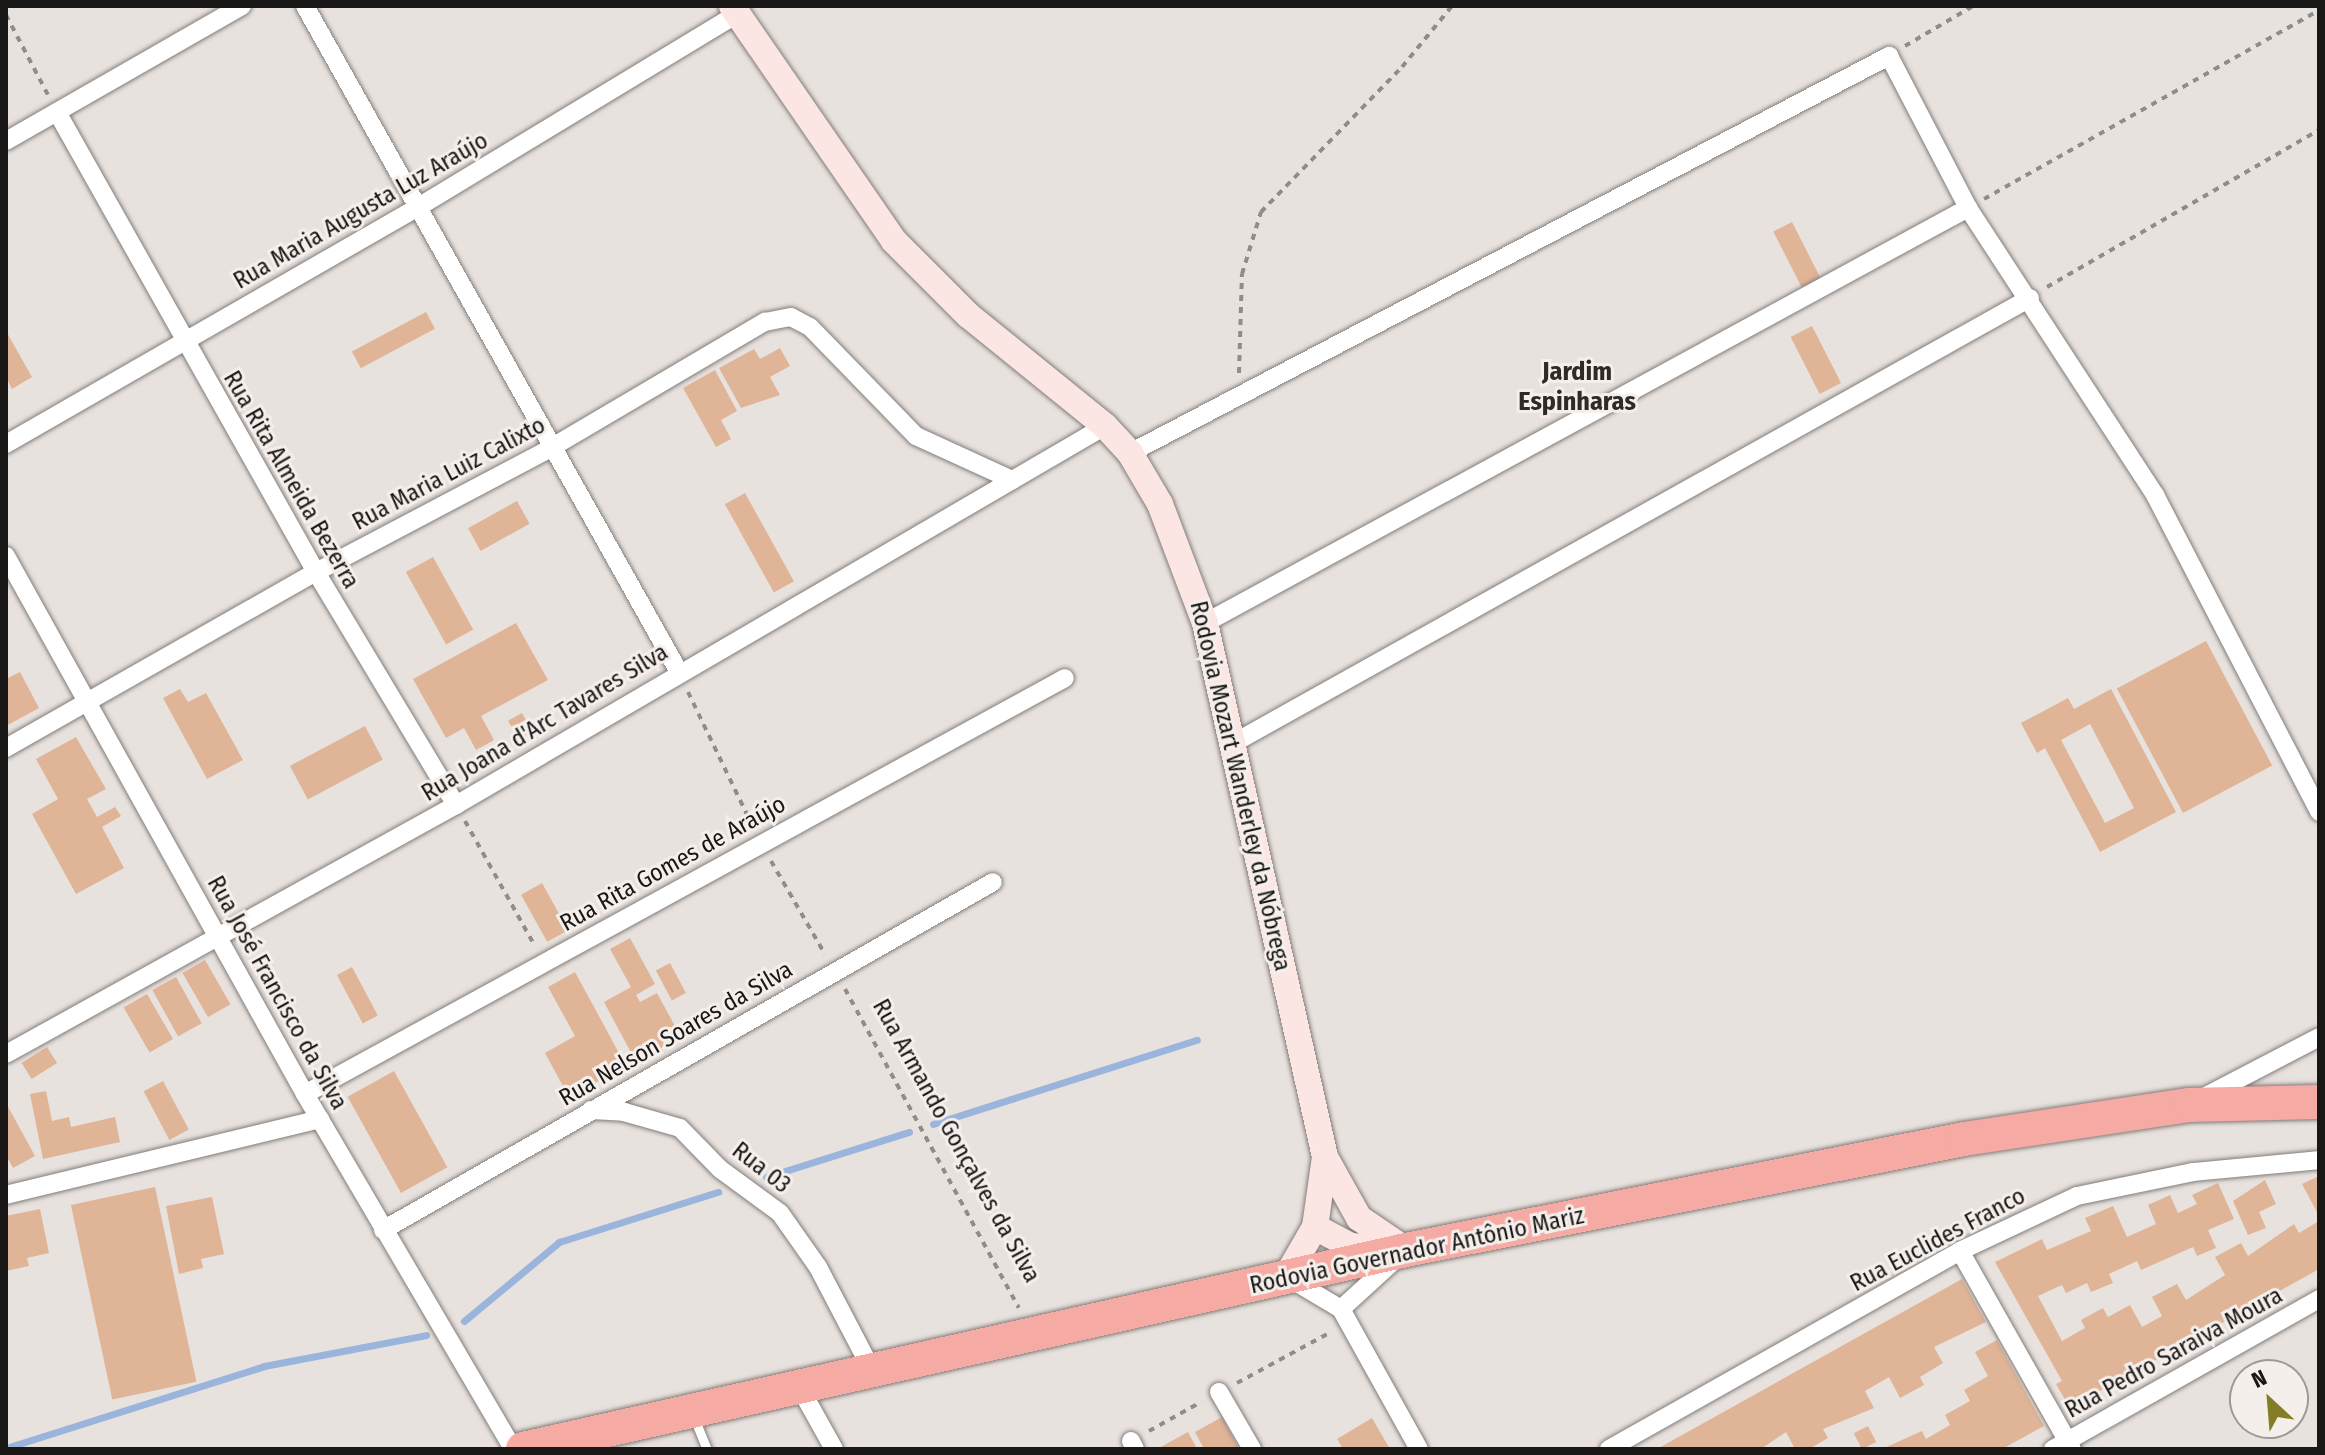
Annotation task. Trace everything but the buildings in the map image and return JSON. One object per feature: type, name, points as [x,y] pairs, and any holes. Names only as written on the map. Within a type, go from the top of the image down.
[{"type":"highway","name":"Rodovia Governador Antônio Mariz","points":[[523,1449],[1406,1250],[1964,1139],[2189,1105],[2319,1102]]},
{"type":"main road","name":"Rodovia Mozart Wanderley da Nóbrega","points":[[734,10],[894,241],[968,315],[1105,426],[1130,453],[1160,504],[1205,623],[1325,1157],[1359,1218],[1406,1250]]},
{"type":"main road","name":"Rodovia Mozart Wanderley da Nóbrega","points":[[1286,1277],[1315,1227],[1325,1157]]},
{"type":"main road","points":[[1286,1277],[1342,1243],[1359,1218]]},
{"type":"main road","points":[[1315,1227],[1342,1243],[1406,1250]]},
{"type":"street","points":[[6,141],[242,6]]},
{"type":"street","points":[[305,6],[420,206],[549,449],[679,672]]},
{"type":"street","name":"Rua Maria Augusta Luz Araújo","points":[[6,444],[420,206],[734,10]]},
{"type":"street","points":[[1130,453],[1889,56],[1968,208],[2030,298],[2155,495],[2319,812]]},
{"type":"street","name":"Rua Rita Almeida Bezerra","points":[[57,112],[316,572],[456,805]]},
{"type":"street","points":[[1205,623],[1968,208]]},
{"type":"street","points":[[1232,744],[2030,298]]},
{"type":"street","name":"Rua Maria Luiz Calixto","points":[[6,748],[316,572],[549,449],[741,334],[791,317],[828,342],[916,436],[1012,480]]},
{"type":"street","name":"Rua Joana d'Arc Tavares Silva","points":[[6,1054],[456,805],[1105,426]]},
{"type":"street","name":"Rua José Francisco da Silva","points":[[6,556],[86,704],[220,936],[305,1094],[513,1449]]},
{"type":"street","name":"Rua Rita Gomes de Araújo","points":[[305,1094],[1065,678]]},
{"type":"street","name":"Rua Nelson Soares da Silva","points":[[383,1230],[993,882]]},
{"type":"street","points":[[2189,1105],[2319,1037]]},
{"type":"street","name":"Rua 03","points":[[591,1110],[624,1112],[680,1128],[720,1169],[780,1213],[818,1267],[873,1372]]},
{"type":"street","points":[[6,1195],[320,1119]]},
{"type":"street","name":"Rua Euclides Franco","points":[[1609,1449],[1960,1251],[2077,1196],[2193,1172],[2319,1160]]},
{"type":"street","points":[[1341,1309],[1406,1250]]},
{"type":"street","points":[[1960,1251],[2064,1446]]},
{"type":"street","points":[[1286,1277],[1341,1309],[1419,1449]]},
{"type":"street","name":"Rua Pedro Saraiva Moura","points":[[2064,1446],[2319,1299]]},
{"type":"street","points":[[800,1388],[834,1449]]},
{"type":"street","points":[[1219,1392],[1252,1449]]},
{"type":"lane","points":[[692,1411],[707,1449]]},
{"type":"path","points":[[1238,398],[1242,274],[1261,212],[1402,67],[1452,6]]},
{"type":"path","points":[[1889,56],[1973,6]]},
{"type":"path","points":[[1968,208],[2319,10]]},
{"type":"path","points":[[6,15],[57,112]]},
{"type":"path","points":[[2030,298],[2319,130]]},
{"type":"path","points":[[456,805],[544,962]]},
{"type":"path","name":"Rua Armando Gonçalves da Silva","points":[[835,971],[1034,1334]]},
{"type":"waterway","points":[[933,1124],[1197,1040]]},
{"type":"waterway","points":[[766,1177],[909,1132]]},
{"type":"waterway","points":[[464,1321],[559,1242],[718,1192]]},
{"type":"waterway","points":[[6,1448],[264,1366],[426,1335]]},
{"type":"district","name":"Jardim Espinharas","points":[[1577,387]]}]
